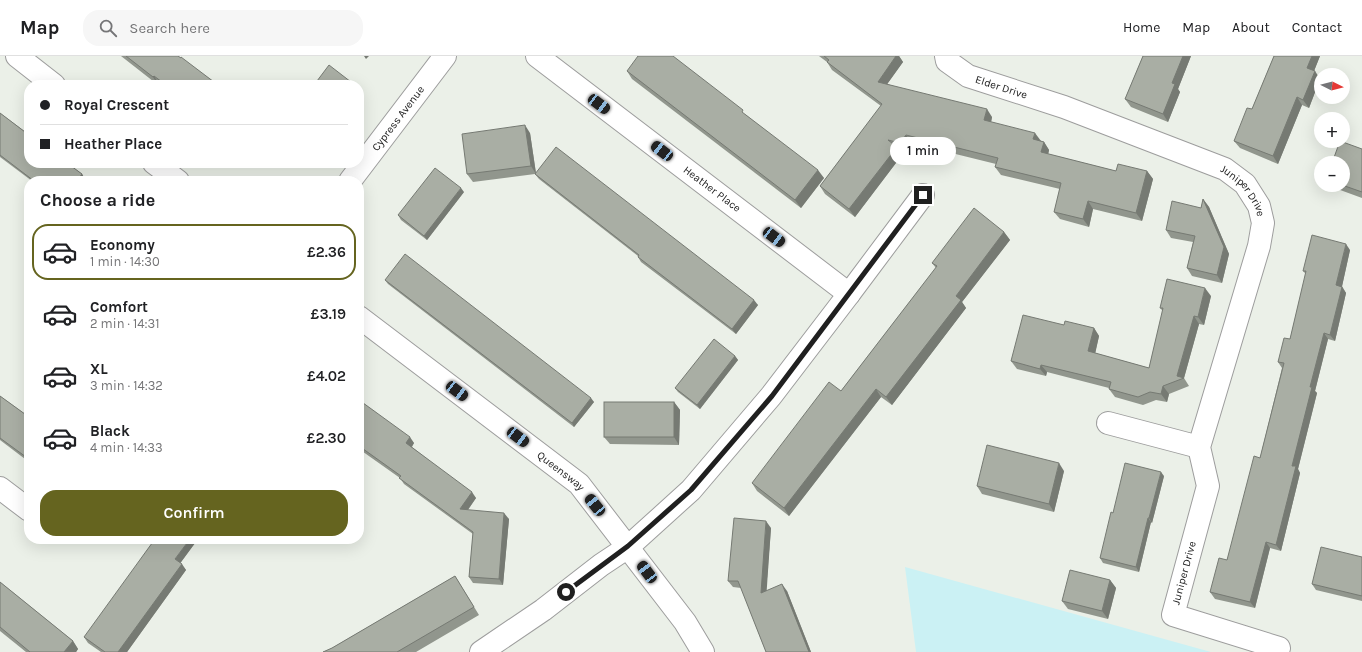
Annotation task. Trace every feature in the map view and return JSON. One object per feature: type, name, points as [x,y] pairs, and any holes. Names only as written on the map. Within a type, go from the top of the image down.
[{"type":"street","points":[[18,56],[48,80]]},
{"type":"street","name":"Cypress Avenue","points":[[364,163],[445,56]]},
{"type":"street","name":"Heather Place","points":[[537,56],[849,294]]},
{"type":"street","name":"Elder Drive","points":[[946,56],[947,61],[968,76],[1064,107]]},
{"type":"street","name":"Juniper Drive","points":[[1064,107],[1225,169],[1245,184],[1259,206],[1262,223],[1259,246],[1198,447],[1208,486],[1172,615],[1279,648]]},
{"type":"street","points":[[161,168],[171,176]]},
{"type":"street","name":"Cypress Avenue","points":[[354,176],[360,168]]},
{"type":"street","points":[[481,652],[543,610],[628,546],[691,490],[772,396],[923,195]]},
{"type":"street","name":"Queensway","points":[[364,321],[578,484],[628,546],[685,622],[703,652]]},
{"type":"street","points":[[1108,423],[1198,447]]},
{"type":"street","points":[[0,488],[24,506]]},
{"type":"shaded area","points":[[905,567],[1211,652],[916,652]]},
{"type":"building","points":[[126,56],[178,56],[211,80],[159,80],[154,76],[153,77]]},
{"type":"building","points":[[638,56],[673,56],[743,110],[742,112],[818,170],[795,200],[627,71]]},
{"type":"building","points":[[824,56],[896,56],[878,82],[987,109],[984,120],[1035,133],[1033,139],[1044,142],[1041,152],[1116,171],[1118,164],[1147,171],[1136,213],[1088,201],[1083,219],[1054,212],[1061,183],[995,167],[998,158],[906,135],[900,143],[888,140],[897,147],[849,209],[820,186],[882,104],[827,62],[829,60]]},
{"type":"building","points":[[1143,56],[1183,56],[1172,83],[1175,84],[1163,114],[1125,99]]},
{"type":"building","points":[[1274,56],[1312,56],[1307,68],[1314,71],[1314,73],[1303,100],[1297,97],[1273,156],[1234,141],[1247,108],[1252,109]]},
{"type":"building","points":[[329,65],[348,80],[318,80]]},
{"type":"building","points":[[0,113],[24,131],[24,168],[74,168],[82,174],[81,176],[27,176],[0,155]]},
{"type":"building","points":[[525,125],[531,166],[467,174],[462,134]]},
{"type":"building","points":[[1350,145],[1362,149],[1362,192],[1350,188],[1350,156],[1335,156],[1337,148],[1350,148]]},
{"type":"building","points":[[556,147],[754,300],[732,329],[638,257],[639,255],[535,174]]},
{"type":"building","points":[[435,168],[461,188],[424,236],[398,215]]},
{"type":"building","points":[[1203,199],[1224,247],[1217,275],[1187,268],[1195,236],[1166,230],[1172,201],[1201,208]]},
{"type":"building","points":[[974,208],[1004,232],[956,296],[961,300],[886,397],[876,389],[784,508],[752,483],[829,382],[841,391],[937,266],[932,263]]},
{"type":"building","points":[[1312,235],[1346,244],[1336,285],[1342,287],[1330,335],[1324,333],[1310,387],[1312,387],[1292,466],[1296,466],[1276,545],[1266,542],[1250,602],[1210,592],[1219,558],[1227,560],[1254,456],[1260,458],[1284,363],[1278,362],[1284,338],[1290,339],[1306,271],[1303,271]]},
{"type":"building","points":[[405,254],[591,398],[572,423],[385,280]]},
{"type":"building","points":[[1167,279],[1205,288],[1198,317],[1194,316],[1177,376],[1184,378],[1163,386],[1161,394],[1150,392],[1138,397],[1109,389],[1111,382],[1041,365],[1040,369],[1011,361],[1023,315],[1064,325],[1065,321],[1094,328],[1088,351],[1149,368],[1163,308],[1160,308]]},
{"type":"building","points":[[714,339],[735,356],[697,405],[675,388]]},
{"type":"building","points":[[0,396],[24,413],[24,456],[0,438]]},
{"type":"building","points":[[604,402],[674,402],[674,437],[604,437]]},
{"type":"building","points":[[364,404],[410,437],[406,443],[472,492],[460,509],[504,513],[499,579],[469,577],[473,532],[399,478],[401,476],[364,450]]},
{"type":"building","points":[[987,445],[1059,463],[1049,504],[977,486]]},
{"type":"building","points":[[1125,463],[1161,472],[1136,567],[1100,558]]},
{"type":"building","points":[[734,518],[766,521],[761,593],[782,584],[809,652],[766,652],[738,581],[728,581]]},
{"type":"building","points":[[151,544],[186,544],[175,559],[182,564],[118,652],[105,652],[84,637]]},
{"type":"building","points":[[1321,547],[1362,557],[1362,596],[1312,584]]},
{"type":"building","points":[[1070,570],[1110,580],[1102,611],[1062,601]]},
{"type":"building","points":[[455,576],[474,607],[397,652],[323,652],[332,648]]},
{"type":"building","points":[[0,582],[73,641],[64,652],[30,652],[0,627]]},
{"type":"route","points":[[566,592],[628,546],[691,490],[772,396],[923,195]]}]
